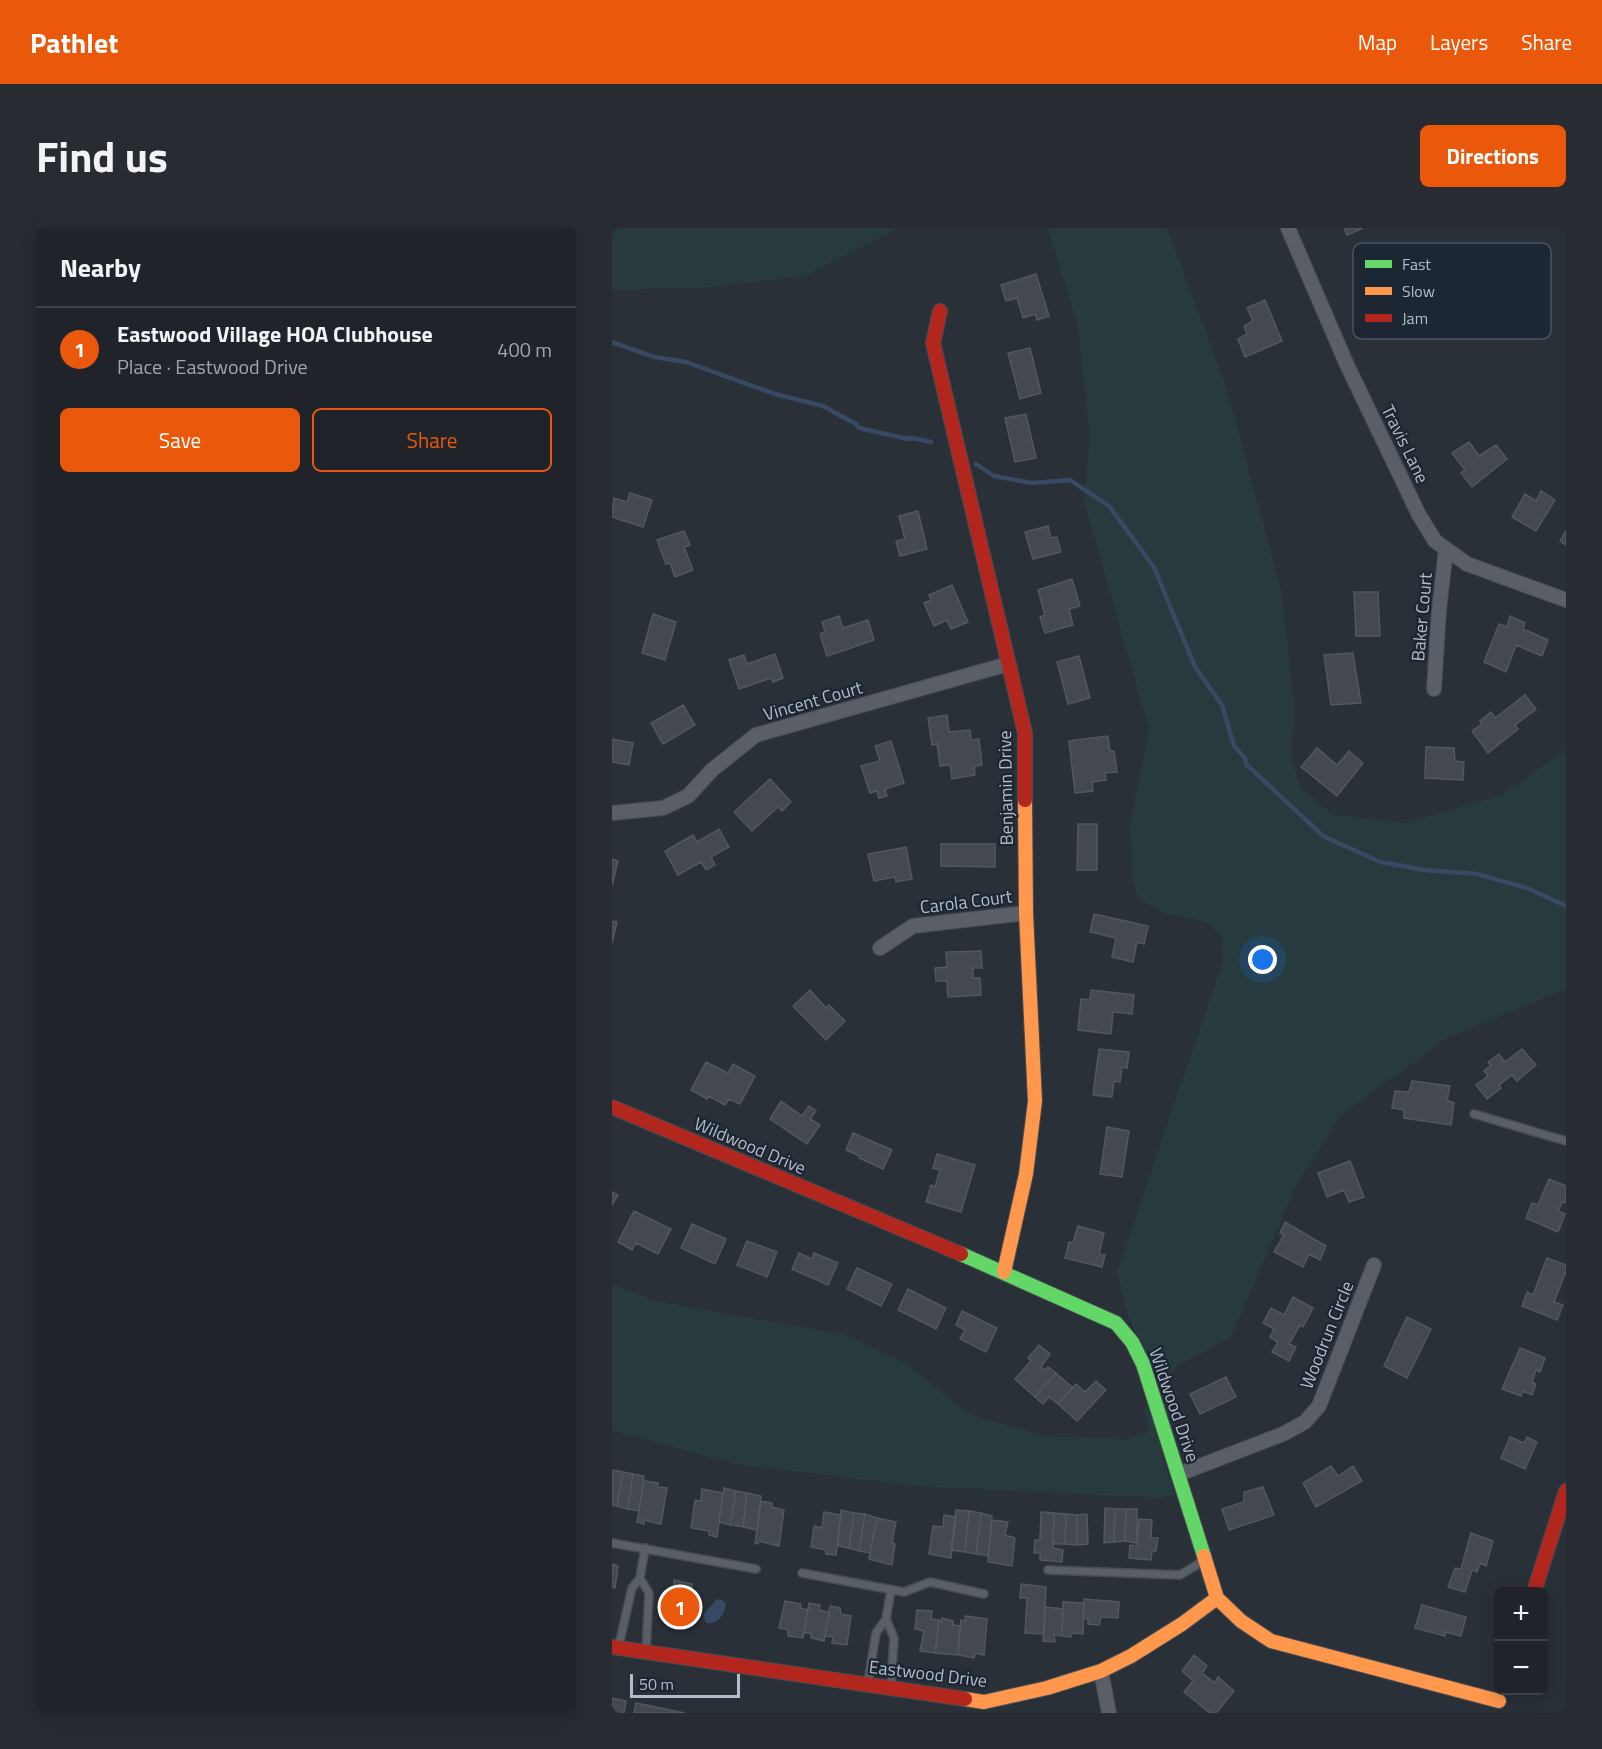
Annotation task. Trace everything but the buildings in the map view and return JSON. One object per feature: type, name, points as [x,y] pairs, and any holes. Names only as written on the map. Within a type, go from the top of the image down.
[{"type":"street","name":"Travis Lane","points":[[1288,228],[1347,365],[1419,515],[1435,541],[1467,564],[1566,600]]},
{"type":"street","name":"Benjamin Drive","points":[[940,311],[933,343],[1025,733],[1026,914],[1035,1101],[1026,1174],[1004,1272]]},
{"type":"street","name":"Baker Court","points":[[1434,689],[1446,549]]},
{"type":"street","name":"Vincent Court","points":[[612,813],[663,808],[688,796],[712,770],[756,735],[1008,664]]},
{"type":"street","name":"Carola Court","points":[[880,948],[913,926],[1026,914]]},
{"type":"street","name":"Wildwood Drive","points":[[612,1107],[1004,1272],[1116,1323],[1132,1342],[1143,1364],[1217,1598],[1241,1621],[1270,1641],[1499,1702]]},
{"type":"street","name":"Woodrun Circle","points":[[1179,1474],[1283,1434],[1305,1422],[1318,1406],[1374,1265]]},
{"type":"street","points":[[1536,1587],[1566,1491]]},
{"type":"street","name":"Eastwood Drive","points":[[615,1647],[984,1702],[1047,1688],[1101,1671],[1131,1656],[1182,1624],[1217,1598]]},
{"type":"street","points":[[1101,1671],[1109,1713]]},
{"type":"lane","points":[[1474,1114],[1566,1141]]},
{"type":"lane","points":[[612,1543],[756,1569]]},
{"type":"lane","points":[[615,1647],[632,1588],[640,1578],[645,1548]]},
{"type":"lane","points":[[1047,1570],[1180,1575],[1205,1560]]},
{"type":"lane","points":[[802,1573],[904,1592],[930,1582],[984,1594]]},
{"type":"lane","points":[[640,1578],[650,1593],[646,1652]]},
{"type":"lane","points":[[868,1685],[876,1633],[886,1619],[891,1590]]},
{"type":"lane","points":[[886,1619],[894,1638],[891,1688]]},
{"type":"green space","points":[[612,228],[898,228],[804,276],[701,288],[612,290]]},
{"type":"green space","points":[[1048,228],[1167,228],[1227,389],[1281,590],[1295,710],[1291,755],[1299,786],[1331,814],[1405,823],[1500,796],[1566,750],[1566,989],[1447,1038],[1341,1115],[1296,1186],[1231,1337],[1176,1367],[1166,1387],[1172,1427],[1163,1459],[1175,1494],[1161,1498],[915,1486],[735,1464],[612,1430],[612,1284],[656,1301],[847,1335],[904,1363],[970,1414],[1044,1436],[1128,1439],[1148,1432],[1144,1410],[1158,1383],[1128,1315],[1117,1272],[1223,961],[1222,937],[1209,923],[1162,912],[1139,899],[1133,881],[1130,824],[1149,730],[1084,501],[1090,433],[1077,323]]},
{"type":"water","points":[[717,1599],[726,1604],[724,1612],[717,1621],[706,1623],[703,1615]]},
{"type":"waterway","points":[[612,342],[654,357],[686,362],[775,394],[823,406],[856,424],[859,428],[931,442]]},
{"type":"waterway","points":[[976,464],[994,476],[1032,483],[1070,480],[1109,506],[1154,567],[1195,667],[1222,705],[1234,746],[1245,758],[1246,764],[1323,836],[1380,862],[1425,870],[1477,874],[1527,888],[1566,906]]},
{"type":"traffic: fast","points":[[961,1254],[1116,1323],[1132,1342],[1143,1364],[1204,1556]]},
{"type":"traffic: slow","points":[[1004,1272],[1026,1174],[1035,1101],[1026,913],[1025,800]]},
{"type":"traffic: slow","points":[[1204,1556],[1217,1598],[1241,1621],[1271,1641],[1499,1701]]},
{"type":"traffic: slow","points":[[965,1699],[984,1702],[1047,1688],[1101,1671],[1131,1656],[1182,1624],[1217,1598]]},
{"type":"traffic: jam","points":[[940,311],[933,343],[1025,733],[1025,800]]},
{"type":"traffic: jam","points":[[612,1107],[961,1254]]},
{"type":"traffic: jam","points":[[1536,1587],[1566,1491]]},
{"type":"traffic: jam","points":[[612,1647],[965,1699]]},
{"type":"place","name":"Eastwood Village HOA Clubhouse","points":[[680,1607]]}]
